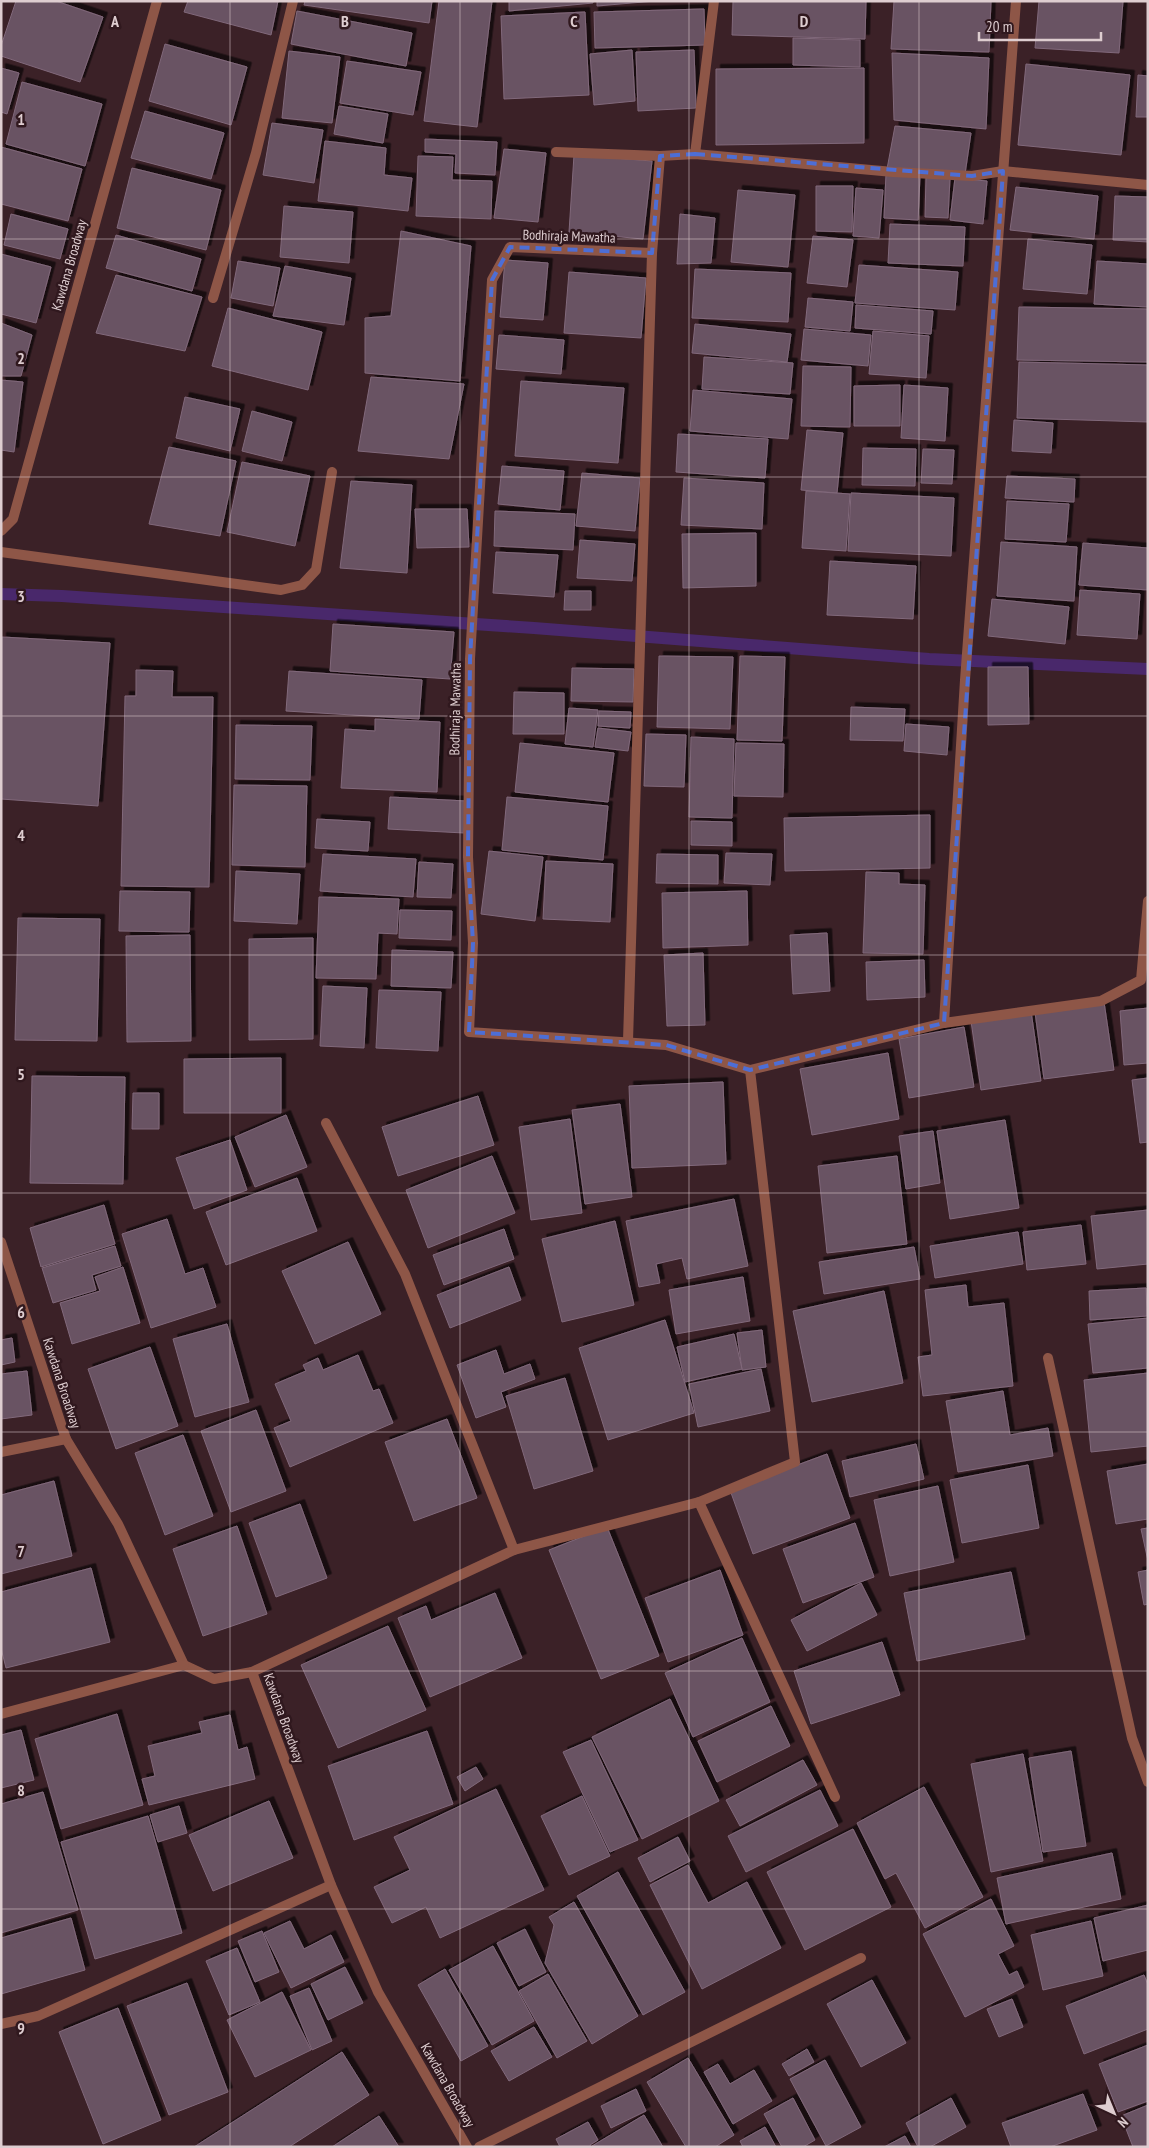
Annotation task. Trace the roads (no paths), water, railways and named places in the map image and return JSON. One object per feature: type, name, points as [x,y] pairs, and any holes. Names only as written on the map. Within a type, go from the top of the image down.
[{"type":"street","name":"Kawdana Broadway","points":[[1,531],[13,519],[157,1]]},
{"type":"street","points":[[213,298],[256,153],[293,1]]},
{"type":"street","points":[[695,154],[714,1]]},
{"type":"street","points":[[944,1023],[965,680],[1016,1]]},
{"type":"street","points":[[556,152],[660,156],[695,154],[893,172],[972,176],[1003,171],[1148,185]]},
{"type":"street","points":[[628,1042],[652,253],[660,156]]},
{"type":"street","name":"Bodhiraja Mawatha","points":[[652,253],[510,247],[492,280],[470,659],[468,857],[473,943],[469,1032],[666,1044],[750,1070]]},
{"type":"street","points":[[1,552],[281,590],[302,584],[316,570],[332,472]]},
{"type":"street","points":[[252,1672],[514,1550],[699,1502],[795,1462],[750,1070],[944,1023],[1101,1002],[1141,980],[1148,901]]},
{"type":"street","points":[[326,1123],[405,1274],[514,1550]]},
{"type":"street","name":"Kawdana Broadway","points":[[1,1242],[66,1439],[118,1524],[184,1665],[214,1679],[252,1672],[331,1885],[378,1992],[467,2147]]},
{"type":"street","points":[[1048,1358],[1132,1738],[1148,1782]]},
{"type":"street","points":[[1,1452],[66,1439]]},
{"type":"street","points":[[699,1502],[835,1797]]},
{"type":"street","points":[[1,1714],[184,1665]]},
{"type":"street","points":[[1,2024],[38,2016],[331,1885]]},
{"type":"street","points":[[479,2147],[861,1958]]},
{"type":"waterway","points":[[1,594],[62,596],[534,628],[929,659],[1148,669]]}]
